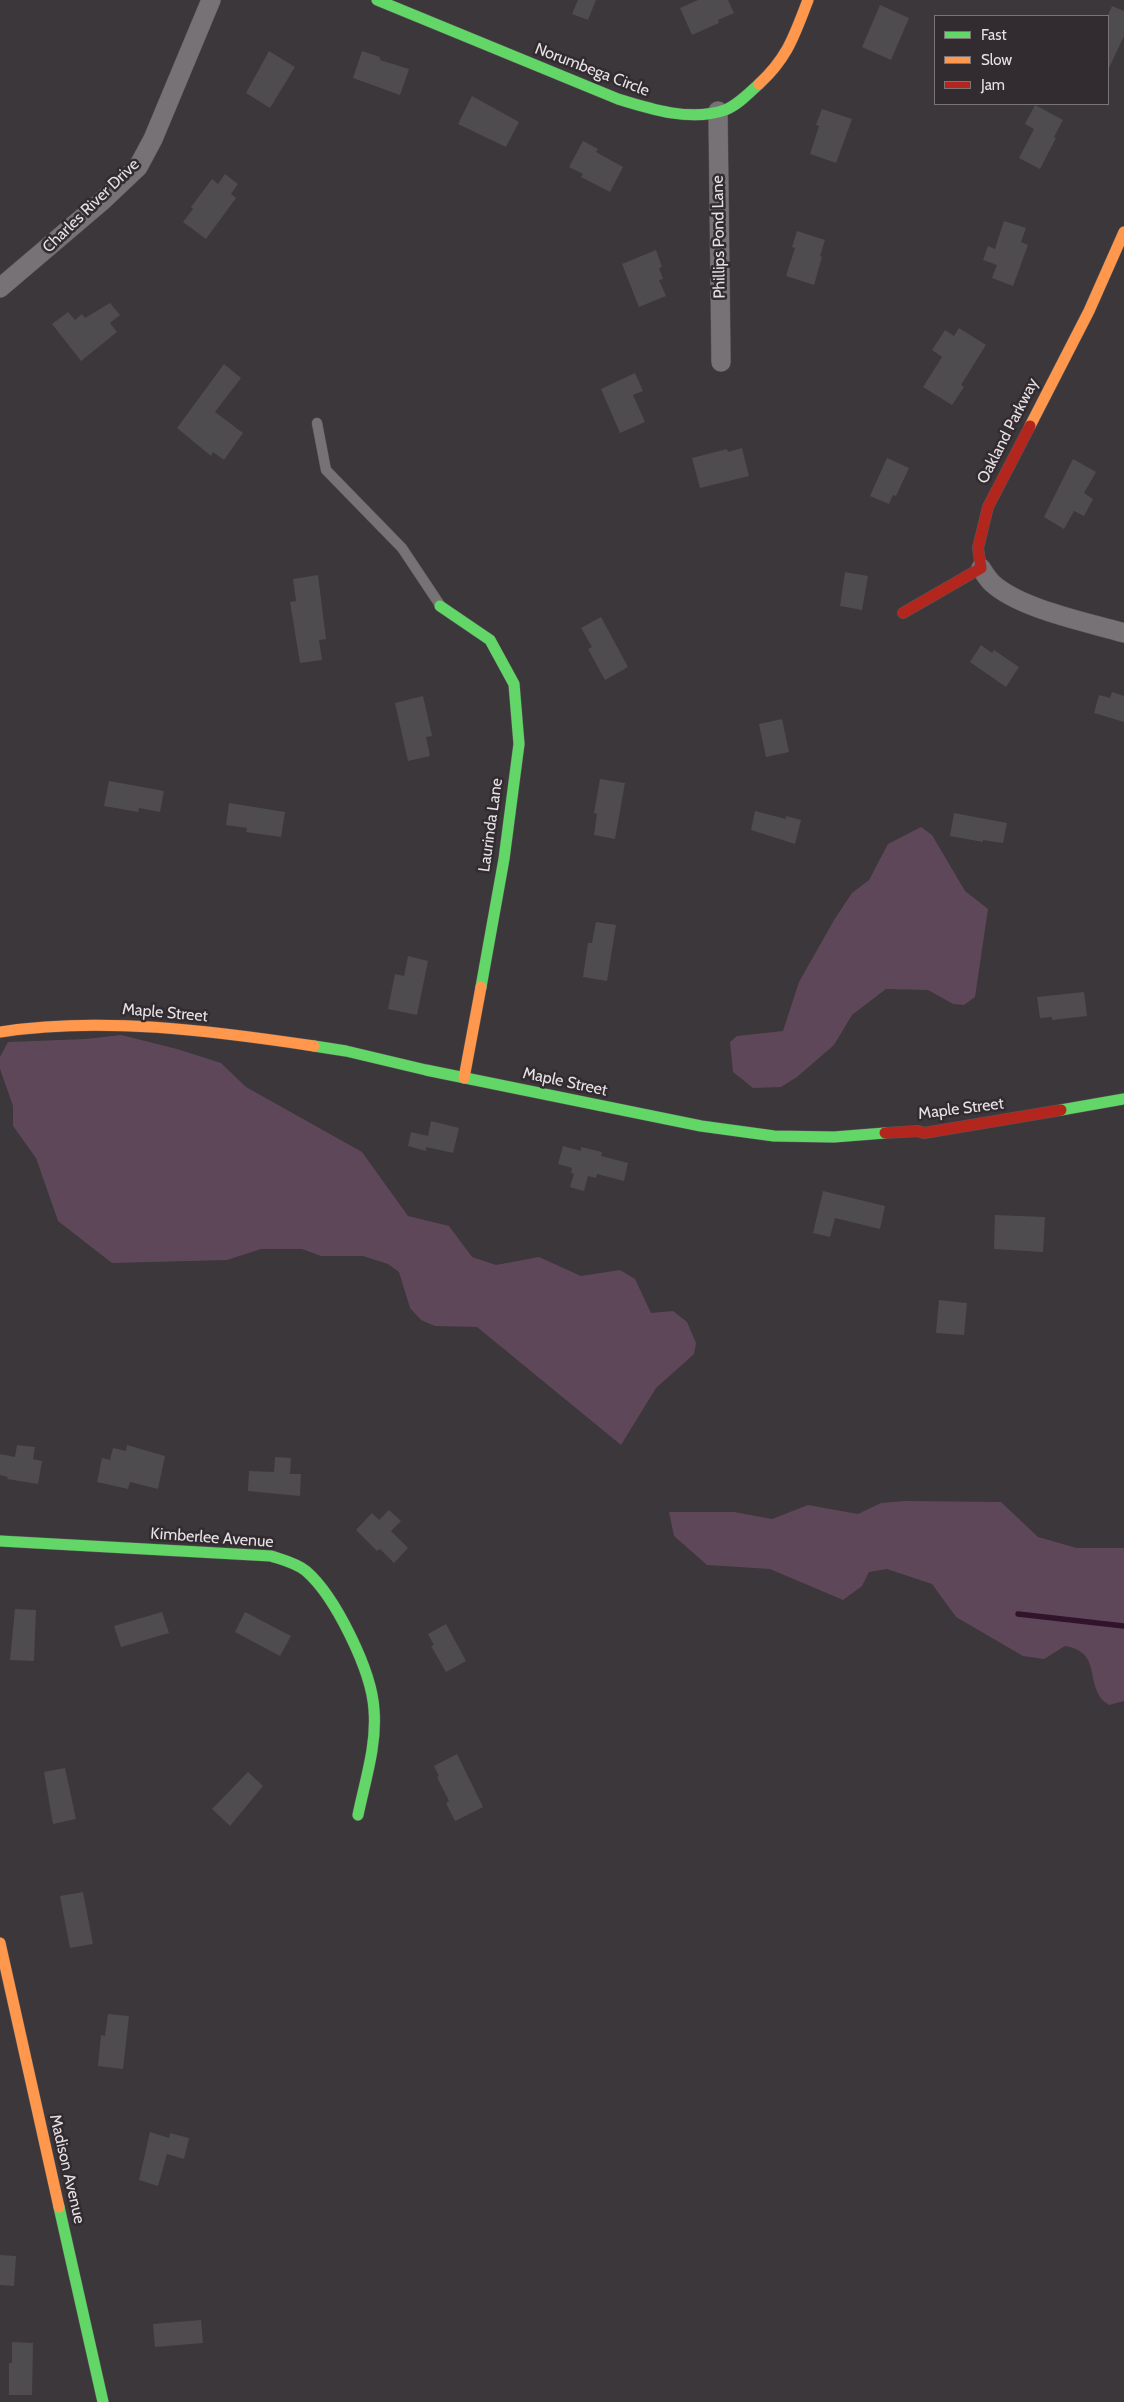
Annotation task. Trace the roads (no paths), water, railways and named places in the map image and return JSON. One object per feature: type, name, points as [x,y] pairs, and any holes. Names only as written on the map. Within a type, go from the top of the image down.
[{"type":"street","name":"Charles River Drive","points":[[0,288],[101,202],[138,167],[153,139],[211,0]]},
{"type":"street","name":"Norumbega Circle","points":[[377,0],[618,99],[655,111],[701,114],[725,110],[740,101],[776,68],[789,49],[808,0]]},
{"type":"street","name":"Phillips Pond Lane","points":[[718,111],[721,362]]},
{"type":"street","name":"Oakland Parkway","points":[[981,568],[978,548],[988,506],[1089,311],[1124,232]]},
{"type":"street","points":[[903,613],[981,568],[992,583],[1012,597],[1040,608],[1124,633]]},
{"type":"street","name":"Laurinda Lane","points":[[440,606],[490,640],[514,684],[519,744],[504,859],[464,1078]]},
{"type":"street","name":"Maple Street","points":[[0,1032],[32,1027],[102,1024],[265,1039],[346,1051],[464,1078],[701,1126],[774,1136],[834,1136],[918,1131],[924,1133],[1124,1099]]},
{"type":"street","name":"Kimberlee Avenue","points":[[0,1541],[271,1556],[304,1569],[319,1584],[332,1602],[360,1660],[373,1698],[370,1756],[358,1815]]},
{"type":"street","name":"Madison Avenue","points":[[0,1943],[103,2402]]},
{"type":"lane","points":[[317,423],[326,470],[402,548],[440,606]]},
{"type":"waterway","points":[[1018,1614],[1124,1626]]}]
